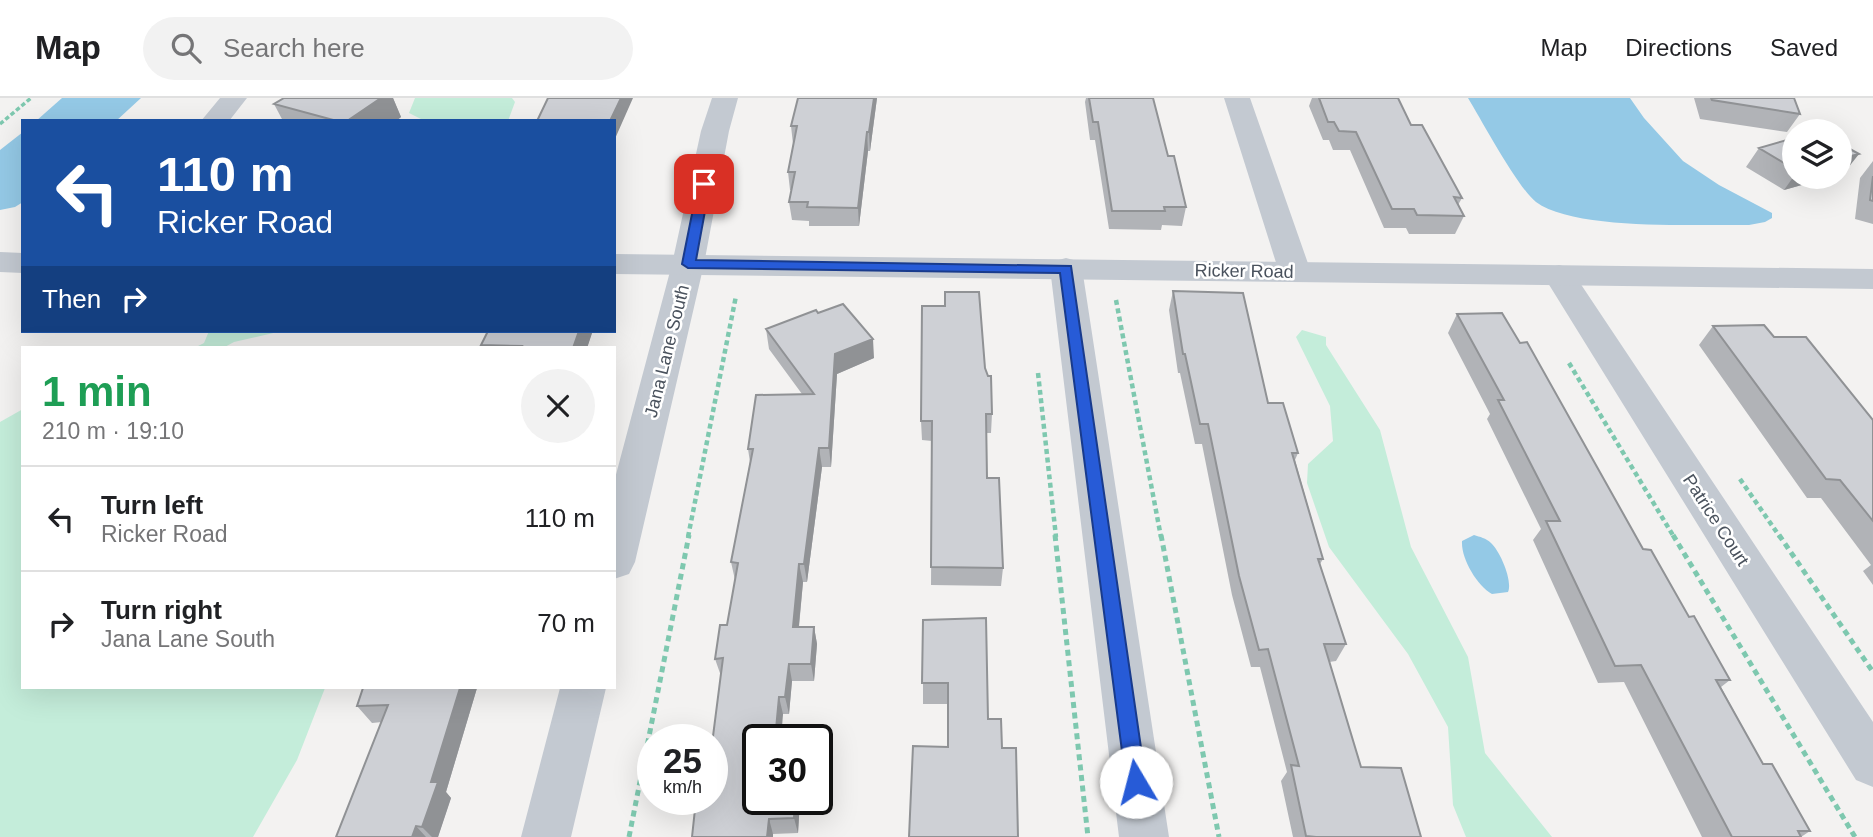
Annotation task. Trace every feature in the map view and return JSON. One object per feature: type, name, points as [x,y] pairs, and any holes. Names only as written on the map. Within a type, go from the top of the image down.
[{"type":"street","points":[[216,119],[234,98]]},
{"type":"street","name":"Jana Lane South","points":[[616,554],[686,274],[715,131],[725,98]]},
{"type":"street","points":[[1237,98],[1295,272]]},
{"type":"street","points":[[0,262],[21,263]]},
{"type":"street","name":"Ricker Road","points":[[616,264],[686,274],[1068,278],[1295,272],[1873,279]]},
{"type":"street","name":"Patrice Court","points":[[1559,275],[1873,764]]},
{"type":"street","points":[[1068,278],[1144,837]]},
{"type":"street","points":[[546,837],[583,689]]},
{"type":"path","points":[[0,124],[31,98]]},
{"type":"path","points":[[629,837],[729,327],[741,284],[686,274]]},
{"type":"path","points":[[1068,278],[1118,289],[1115,293],[1219,837]]},
{"type":"path","points":[[1562,352],[1855,837]]},
{"type":"path","points":[[1037,362],[1088,837]]},
{"type":"path","points":[[1739,477],[1873,671]]},
{"type":"green space","points":[[415,98],[512,98],[515,102],[509,119],[421,119],[409,113]]},
{"type":"green space","points":[[1302,330],[1326,337],[1326,345],[1380,430],[1411,547],[1468,657],[1485,753],[1552,837],[1466,837],[1453,805],[1448,727],[1408,654],[1329,547],[1307,483],[1308,464],[1333,441],[1330,406],[1296,337]]},
{"type":"green space","points":[[208,333],[273,333],[227,346],[198,346],[204,343]]},
{"type":"green space","points":[[21,410],[21,689],[325,689],[297,760],[253,837],[0,837],[0,422]]},
{"type":"water","points":[[62,98],[141,98],[118,119],[38,119]]},
{"type":"water","points":[[1468,98],[1630,98],[1644,118],[1683,161],[1719,185],[1772,213],[1772,218],[1749,225],[1669,225],[1607,222],[1554,211],[1536,202],[1528,194]]},
{"type":"water","points":[[21,134],[21,203],[0,210],[0,150]]},
{"type":"water","points":[[1474,535],[1489,541],[1498,552],[1507,574],[1508,592],[1492,594],[1471,571],[1464,556],[1462,541]]},
{"type":"building","points":[[284,98],[381,98],[350,119],[330,119],[274,104]]},
{"type":"building","points":[[548,98],[621,98],[611,119],[538,119]]},
{"type":"building","points":[[798,98],[874,98],[858,208],[807,207],[808,202],[789,202],[795,172],[788,172],[797,126],[791,126]]},
{"type":"building","points":[[1089,98],[1153,98],[1168,156],[1174,156],[1186,207],[1164,207],[1165,211],[1112,211],[1098,122],[1093,122]]},
{"type":"building","points":[[1319,98],[1398,98],[1411,125],[1422,125],[1462,198],[1454,197],[1464,216],[1417,215],[1414,209],[1392,209],[1356,132],[1339,131],[1334,122],[1328,122]]},
{"type":"building","points":[[1711,98],[1794,98],[1800,114],[1712,100]]},
{"type":"building","points":[[1782,141],[1782,162],[1759,148]]},
{"type":"building","points":[[1873,176],[1873,201],[1870,200]]},
{"type":"building","points":[[1173,291],[1243,293],[1268,403],[1283,403],[1298,453],[1292,453],[1323,559],[1318,559],[1346,644],[1324,644],[1361,767],[1401,768],[1421,837],[1306,836],[1291,765],[1299,766],[1268,649],[1259,650],[1239,576],[1208,424],[1200,424],[1183,354]]},
{"type":"building","points":[[945,292],[979,292],[985,368],[988,376],[991,376],[992,414],[986,414],[987,478],[999,478],[1003,568],[931,567],[932,421],[921,421],[922,306],[945,306]]},
{"type":"building","points":[[843,304],[873,339],[835,354],[829,448],[819,448],[804,564],[799,564],[793,627],[814,627],[811,664],[789,664],[785,697],[779,697],[776,724],[742,724],[742,815],[794,815],[794,818],[769,819],[767,837],[692,837],[694,815],[728,815],[728,724],[715,724],[723,658],[715,659],[720,625],[727,625],[738,563],[731,562],[753,449],[748,449],[756,395],[814,394],[766,329],[816,310],[818,313]]},
{"type":"building","points":[[1502,313],[1520,343],[1527,342],[1643,549],[1651,550],[1689,617],[1694,616],[1730,680],[1716,680],[1763,764],[1772,764],[1810,831],[1798,831],[1801,837],[1732,837],[1641,665],[1615,666],[1546,521],[1560,521],[1498,400],[1504,400],[1457,314]]},
{"type":"building","points":[[1764,325],[1774,337],[1806,337],[1873,420],[1873,521],[1840,480],[1826,479],[1713,326]]},
{"type":"building","points":[[487,333],[578,333],[574,346],[481,345]]},
{"type":"building","points":[[986,618],[988,719],[1001,719],[1002,748],[1016,748],[1018,837],[909,837],[913,746],[948,747],[948,683],[922,683],[923,620]]},
{"type":"building","points":[[363,689],[460,689],[431,782],[438,782],[422,827],[416,826],[412,837],[336,837],[388,705],[357,706]]},
{"type":"route","points":[[704,184],[688,264],[1066,268],[1136,782]]}]
